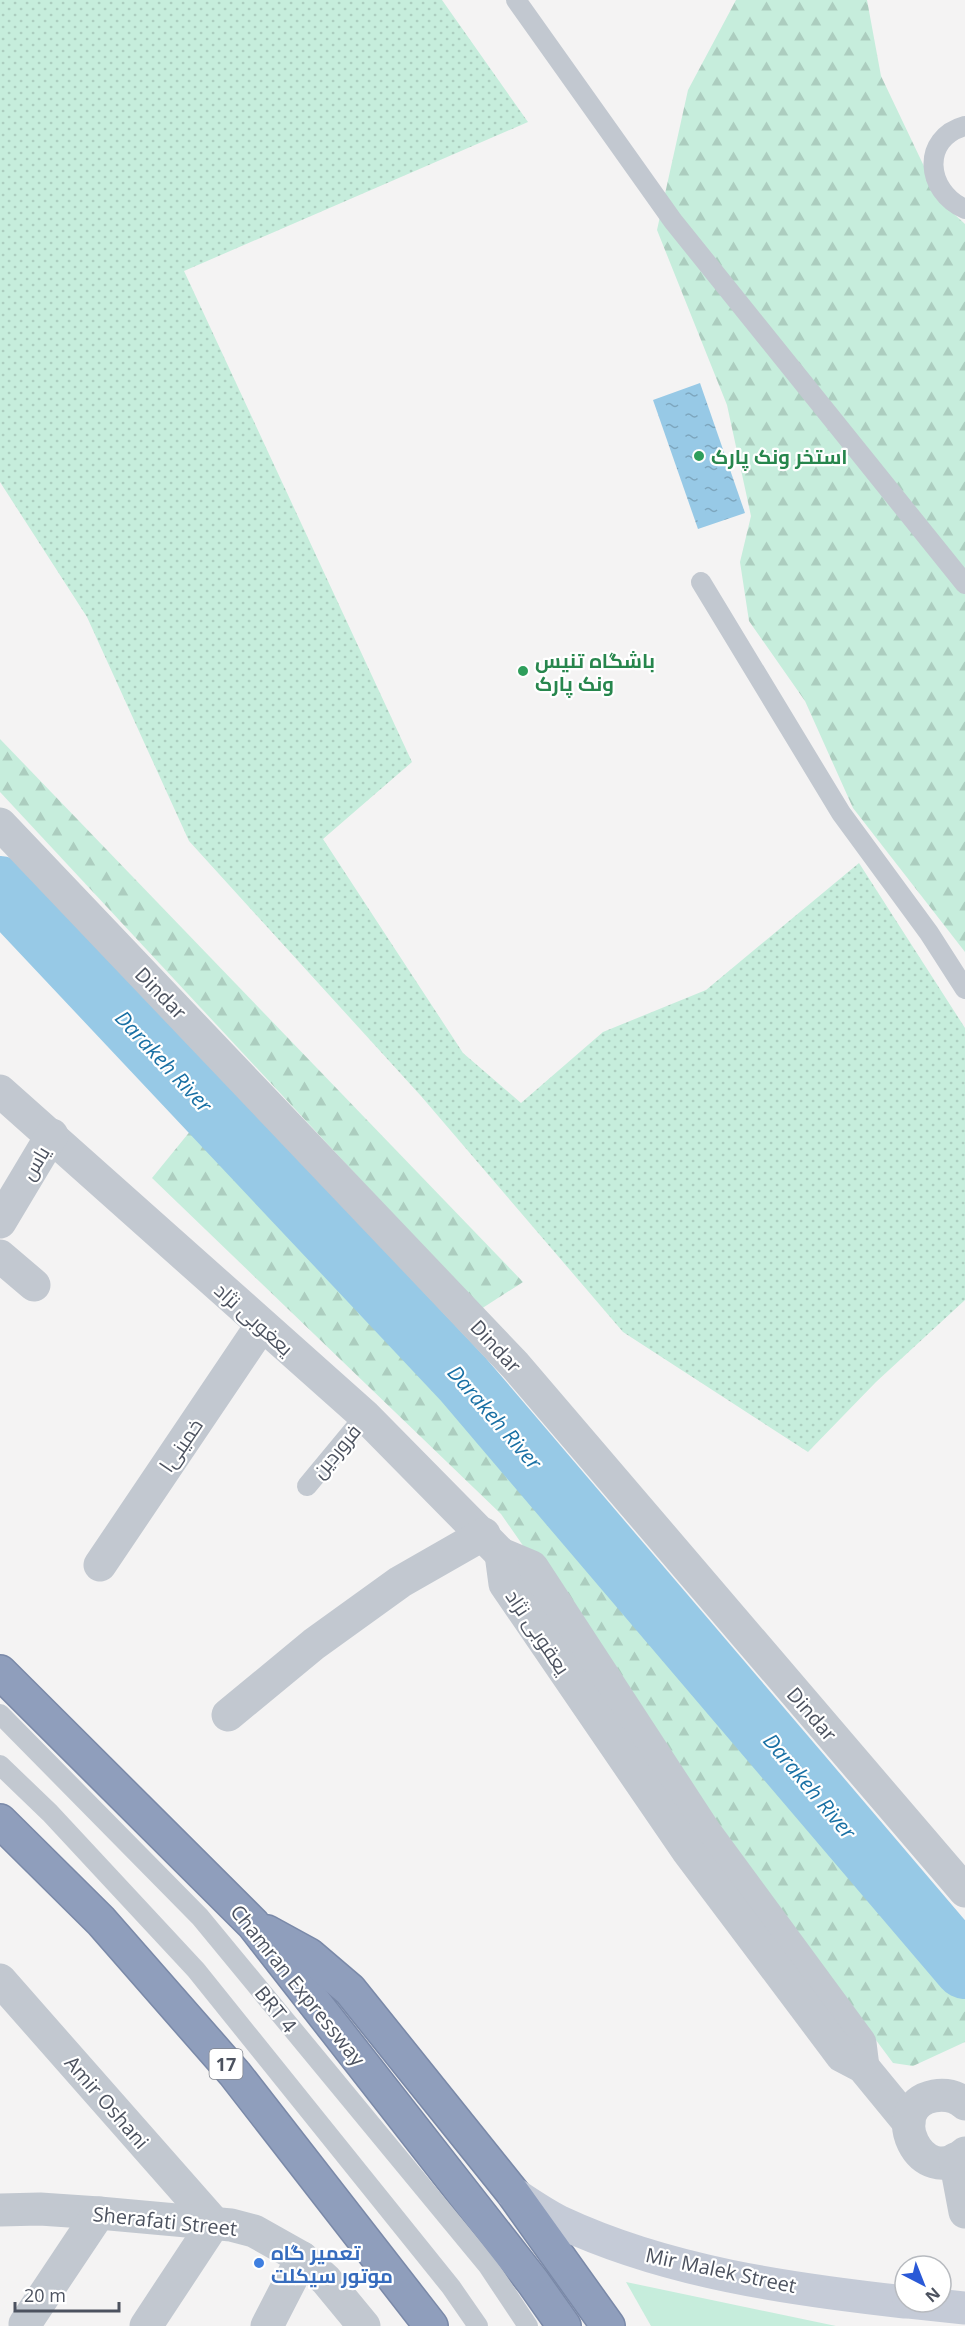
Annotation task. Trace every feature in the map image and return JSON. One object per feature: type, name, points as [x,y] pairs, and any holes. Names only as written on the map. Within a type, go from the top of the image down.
[{"type":"highway","name":"Chamran Expressway","points":[[0,1672],[253,1924],[533,2282],[564,2326]]},
{"type":"highway","name":"17","points":[[0,1821],[101,1921],[235,2074],[431,2326]]},
{"type":"highway","points":[[253,1924],[309,1955],[350,1990],[513,2193],[609,2326]]},
{"type":"street","name":"Dindar","points":[[0,824],[514,1365],[965,1891]]},
{"type":"street","name":"یعغوبی نژاد","points":[[0,1091],[52,1135],[261,1326],[364,1416],[492,1544]]},
{"type":"street","name":"یاس","points":[[0,1222],[52,1135]]},
{"type":"street","points":[[0,1256],[34,1284]]},
{"type":"street","name":"lخمینی","points":[[100,1565],[261,1326]]},
{"type":"street","points":[[228,1715],[314,1644],[400,1582],[492,1544]]},
{"type":"street","name":"یعقوبی نژاد","points":[[492,1544],[505,1584],[687,1850],[842,2056],[863,2067],[909,2123]]},
{"type":"street","name":"Amir Oshani","points":[[0,1980],[214,2223]]},
{"type":"street","points":[[961,2095],[930,2097],[920,2103],[909,2123],[913,2145],[920,2154],[941,2162],[960,2156],[965,2212]]},
{"type":"street","name":"Mir Malek Street","points":[[513,2193],[559,2222],[636,2252],[705,2271],[837,2294],[893,2300]]},
{"type":"street","name":"Sherafati Street","points":[[0,2210],[99,2213],[214,2223],[254,2231],[302,2258],[326,2280],[364,2326]]},
{"type":"street","points":[[26,2324],[99,2213]]},
{"type":"street","points":[[146,2326],[214,2223]]},
{"type":"street","points":[[267,2326],[302,2258]]},
{"type":"lane","points":[[516,0],[673,221],[965,584]]},
{"type":"lane","points":[[965,126],[945,137],[937,150],[933,165],[935,179],[942,193],[952,203],[965,209]]},
{"type":"lane","points":[[701,582],[841,813],[929,933],[965,989]]},
{"type":"lane","name":"فروردین","points":[[307,1486],[364,1416]]},
{"type":"lane","name":"BRT 4","points":[[0,1714],[200,1917],[488,2266],[528,2326]]},
{"type":"lane","name":"BRT 4","points":[[0,1765],[50,1813],[196,1970],[451,2287],[478,2326]]},
{"type":"green space","points":[[0,0],[442,0],[528,122],[184,271],[412,762],[323,839],[463,1053],[521,1103],[603,1032],[706,990],[859,863],[965,1028],[965,1300],[876,1382],[808,1452],[623,1332],[421,1096],[189,841],[87,617],[0,482]]},
{"type":"green space","points":[[736,0],[867,0],[881,76],[941,202],[965,224],[965,952],[853,808],[805,701],[749,621],[740,562],[751,516],[727,405],[657,230],[688,90]]},
{"type":"green space","points":[[0,739],[523,1282],[481,1309],[0,792]]},
{"type":"green space","points":[[196,1124],[593,1553],[876,1896],[965,1996],[965,2042],[913,2066],[893,2063],[716,1824],[501,1514],[152,1178]]},
{"type":"green space","points":[[626,2282],[836,2326],[651,2326]]},
{"type":"water","name":"استخر ونک پارک","points":[[700,383],[745,513],[698,529],[653,400]]},
{"type":"waterway","name":"Darakeh River","points":[[0,887],[463,1379],[965,1968]]},
{"type":"place","name":"استخر ونک پارک","points":[[699,456]]},
{"type":"place","name":"باشگاه تنیس ونک پارک","points":[[523,671]]},
{"type":"place","name":"تعمیر گاه موتور سیکلت","points":[[259,2263]]}]
